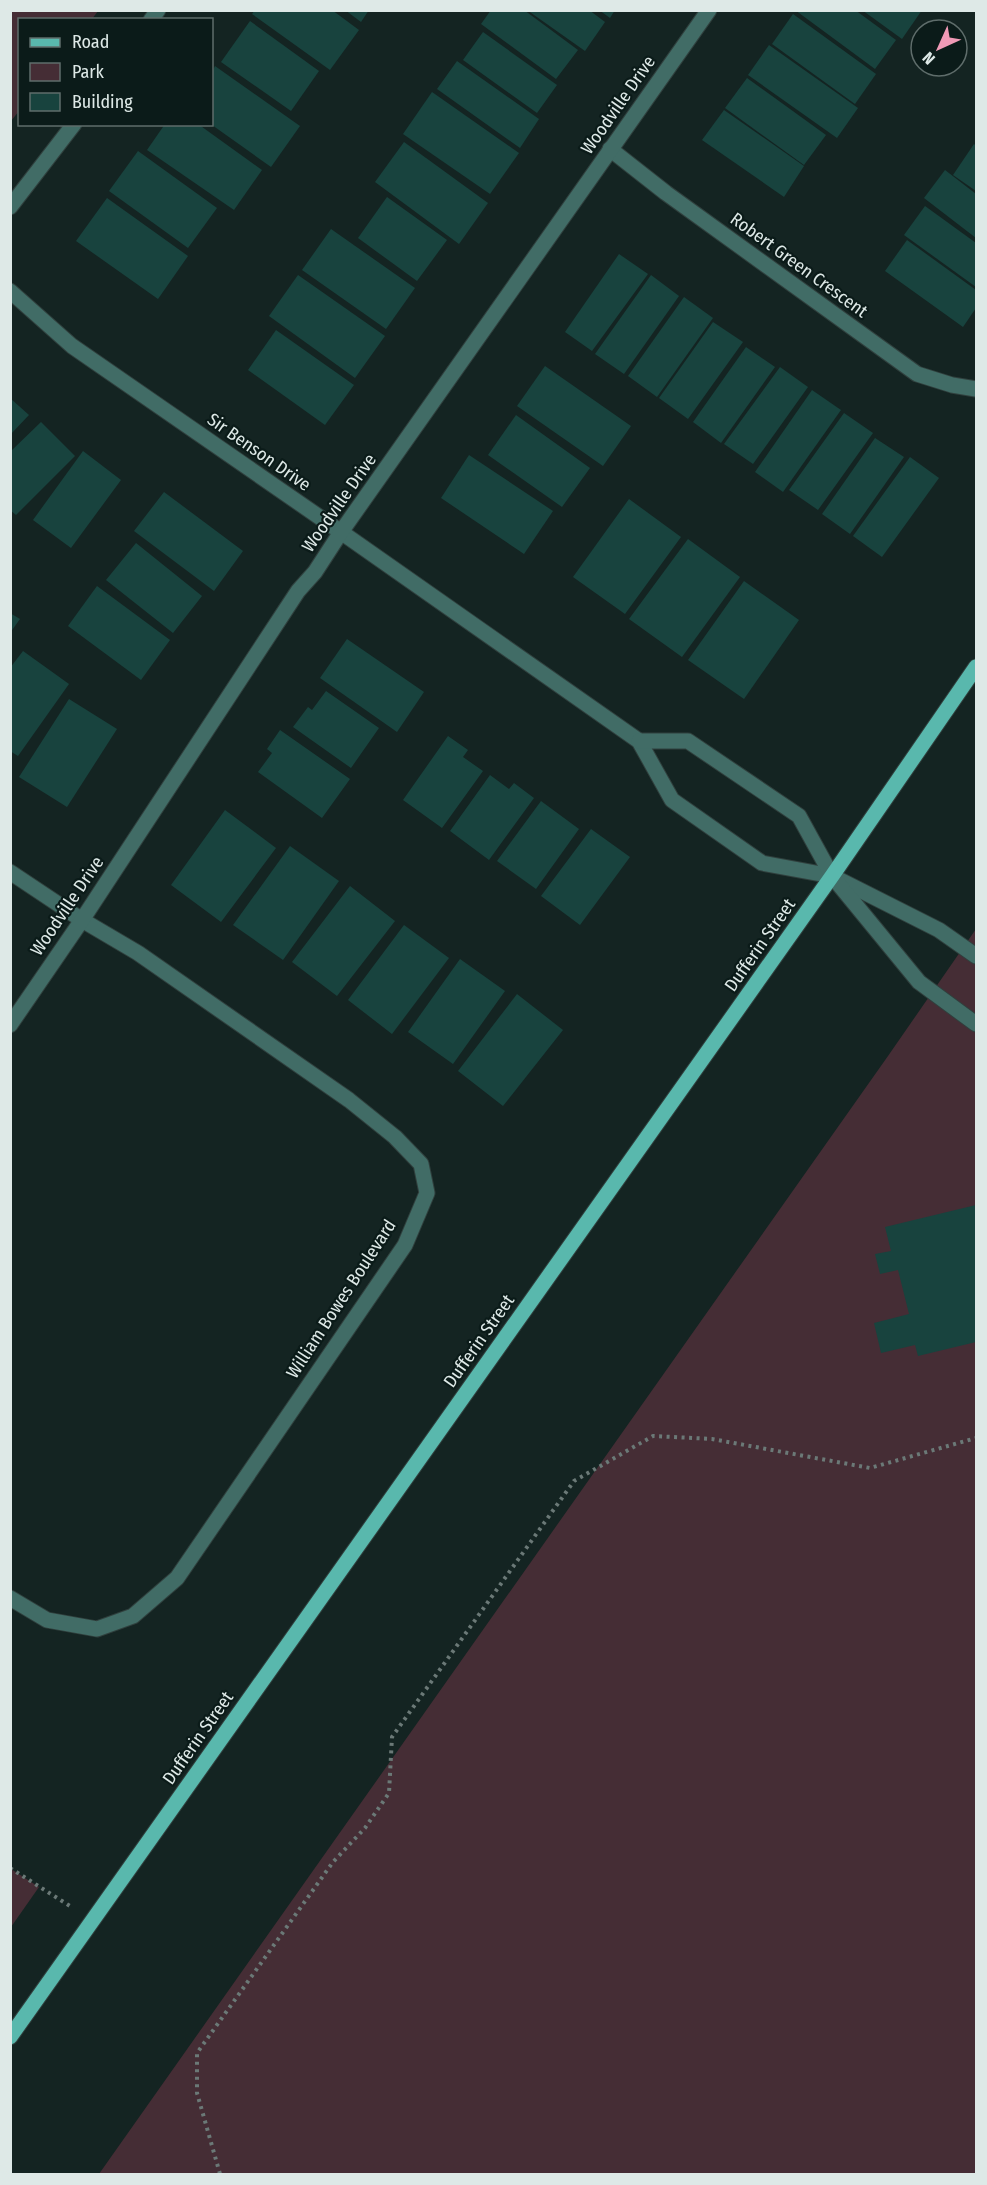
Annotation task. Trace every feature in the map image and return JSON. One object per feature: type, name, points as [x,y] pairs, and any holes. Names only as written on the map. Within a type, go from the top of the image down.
[{"type":"main road","name":"Dufferin Street","points":[[10,2037],[832,876],[976,667]]},
{"type":"street","name":"Woodville Drive","points":[[10,1025],[82,920],[298,591],[315,572],[709,10]]},
{"type":"street","points":[[10,207],[72,126]]},
{"type":"street","name":"Robert Green Crescent","points":[[610,149],[666,193],[917,374],[952,385],[976,389]]},
{"type":"street","name":"Sir Benson Drive","points":[[10,291],[72,346],[639,741],[672,800],[740,848],[762,863],[832,876],[939,930],[976,956]]},
{"type":"street","points":[[639,741],[688,741],[799,816],[832,876],[919,982],[976,1024]]},
{"type":"street","name":"William Bowes Boulevard","points":[[10,872],[82,920],[138,953],[349,1100],[395,1137],[421,1164],[427,1193],[405,1245],[177,1578],[133,1616],[97,1629],[47,1620],[10,1598]]},
{"type":"path","points":[[220,2175],[197,2092],[196,2053],[333,1862],[365,1828],[389,1793],[392,1737],[574,1481],[653,1436],[712,1439],[870,1468],[976,1438]]},
{"type":"path","points":[[10,1868],[93,1920]]},
{"type":"green space","points":[[11,10],[98,11],[93,18],[18,18],[18,112],[11,121]]},
{"type":"green space","points":[[976,929],[976,2174],[99,2174],[888,1056]]},
{"type":"green space","points":[[11,1869],[39,1887],[11,1927]]},
{"type":"building","points":[[255,10],[332,10],[359,30],[330,70],[252,14]]},
{"type":"building","points":[[345,10],[369,10],[361,22]]},
{"type":"building","points":[[491,10],[524,10],[578,50],[556,79],[481,24]]},
{"type":"building","points":[[527,10],[589,10],[605,22],[585,51]]},
{"type":"building","points":[[599,10],[615,10],[610,18]]},
{"type":"building","points":[[795,10],[855,10],[896,40],[875,69]]},
{"type":"building","points":[[862,10],[922,10],[916,18],[909,18],[909,29],[902,39]]},
{"type":"building","points":[[793,14],[876,74],[855,104],[772,44]]},
{"type":"building","points":[[250,21],[319,71],[291,111],[221,62]]},
{"type":"building","points":[[483,32],[557,85],[537,113],[463,60]]},
{"type":"building","points":[[769,45],[858,108],[837,138],[748,75]]},
{"type":"building","points":[[457,61],[539,119],[520,148],[437,89]]},
{"type":"building","points":[[215,66],[300,126],[271,167],[213,126],[213,70]]},
{"type":"building","points":[[747,78],[826,135],[804,165],[725,108]]},
{"type":"building","points":[[432,92],[519,153],[490,194],[403,134]]},
{"type":"building","points":[[724,110],[804,166],[784,197],[702,140]]},
{"type":"building","points":[[164,126],[201,126],[262,170],[234,210],[147,150]]},
{"type":"building","points":[[404,142],[488,203],[459,244],[375,182]]},
{"type":"building","points":[[974,144],[976,146],[976,191],[953,175]]},
{"type":"building","points":[[138,151],[217,208],[188,248],[109,191]]},
{"type":"building","points":[[945,170],[976,194],[976,238],[924,198]]},
{"type":"building","points":[[387,197],[447,240],[417,281],[358,238]]},
{"type":"building","points":[[107,198],[188,256],[158,299],[76,241]]},
{"type":"building","points":[[925,206],[976,243],[976,287],[904,235]]},
{"type":"building","points":[[331,229],[415,288],[386,329],[302,270]]},
{"type":"building","points":[[907,240],[976,290],[976,308],[963,327],[885,271]]},
{"type":"building","points":[[619,254],[648,274],[592,351],[565,332]]},
{"type":"building","points":[[298,275],[385,336],[355,378],[269,316]]},
{"type":"building","points":[[651,275],[679,296],[624,374],[595,354]]},
{"type":"building","points":[[684,297],[713,318],[657,397],[628,376]]},
{"type":"building","points":[[713,322],[743,342],[688,419],[659,398]]},
{"type":"building","points":[[276,330],[354,385],[325,425],[248,370]]},
{"type":"building","points":[[746,347],[775,367],[721,443],[693,422]]},
{"type":"building","points":[[545,366],[631,426],[603,466],[517,406]]},
{"type":"building","points":[[780,367],[808,387],[753,464],[724,444]]},
{"type":"building","points":[[812,390],[841,410],[783,492],[755,472]]},
{"type":"building","points":[[10,398],[29,415],[10,435]]},
{"type":"building","points":[[844,413],[873,433],[818,510],[789,490]]},
{"type":"building","points":[[516,415],[590,468],[562,507],[488,455]]},
{"type":"building","points":[[41,422],[75,456],[16,515],[10,510],[10,452]]},
{"type":"building","points":[[875,438],[904,457],[850,534],[822,514]]},
{"type":"building","points":[[83,451],[121,480],[71,548],[33,520]]},
{"type":"building","points":[[469,455],[553,511],[524,554],[441,498]]},
{"type":"building","points":[[910,457],[939,478],[882,557],[853,536]]},
{"type":"building","points":[[164,492],[243,551],[214,591],[134,531]]},
{"type":"building","points":[[629,499],[681,537],[625,614],[573,577]]},
{"type":"building","points":[[688,539],[740,577],[682,657],[629,619]]},
{"type":"building","points":[[136,543],[202,596],[173,633],[106,580]]},
{"type":"building","points":[[744,581],[799,620],[744,699],[688,660]]},
{"type":"building","points":[[97,586],[170,640],[141,680],[68,626]]},
{"type":"building","points":[[10,613],[20,619],[10,633]]},
{"type":"building","points":[[347,639],[424,692],[397,732],[320,678]]},
{"type":"building","points":[[23,651],[69,684],[18,756],[10,751],[10,668]]},
{"type":"building","points":[[326,691],[379,728],[351,768],[293,727],[308,707],[312,710]]},
{"type":"building","points":[[69,699],[117,729],[67,807],[19,777]]},
{"type":"building","points":[[280,730],[350,779],[322,818],[258,772],[272,753],[267,749]]},
{"type":"building","points":[[448,736],[468,750],[463,757],[483,771],[442,828],[403,800]]},
{"type":"building","points":[[490,775],[509,789],[514,783],[534,798],[489,860],[450,831]]},
{"type":"building","points":[[541,801],[579,829],[536,889],[497,861]]},
{"type":"building","points":[[225,810],[276,848],[221,922],[171,885]]},
{"type":"building","points":[[591,829],[630,857],[580,925],[541,896]]},
{"type":"building","points":[[290,846],[339,881],[283,960],[233,925]]},
{"type":"building","points":[[350,886],[395,921],[337,996],[292,962]]},
{"type":"building","points":[[404,925],[449,958],[392,1034],[348,1000]]},
{"type":"building","points":[[460,959],[505,991],[453,1064],[408,1032]]},
{"type":"building","points":[[517,994],[563,1030],[503,1106],[458,1071]]},
{"type":"building","points":[[976,1205],[976,1342],[918,1356],[915,1345],[881,1353],[874,1323],[909,1314],[898,1270],[880,1274],[875,1254],[891,1251],[885,1227]]}]
